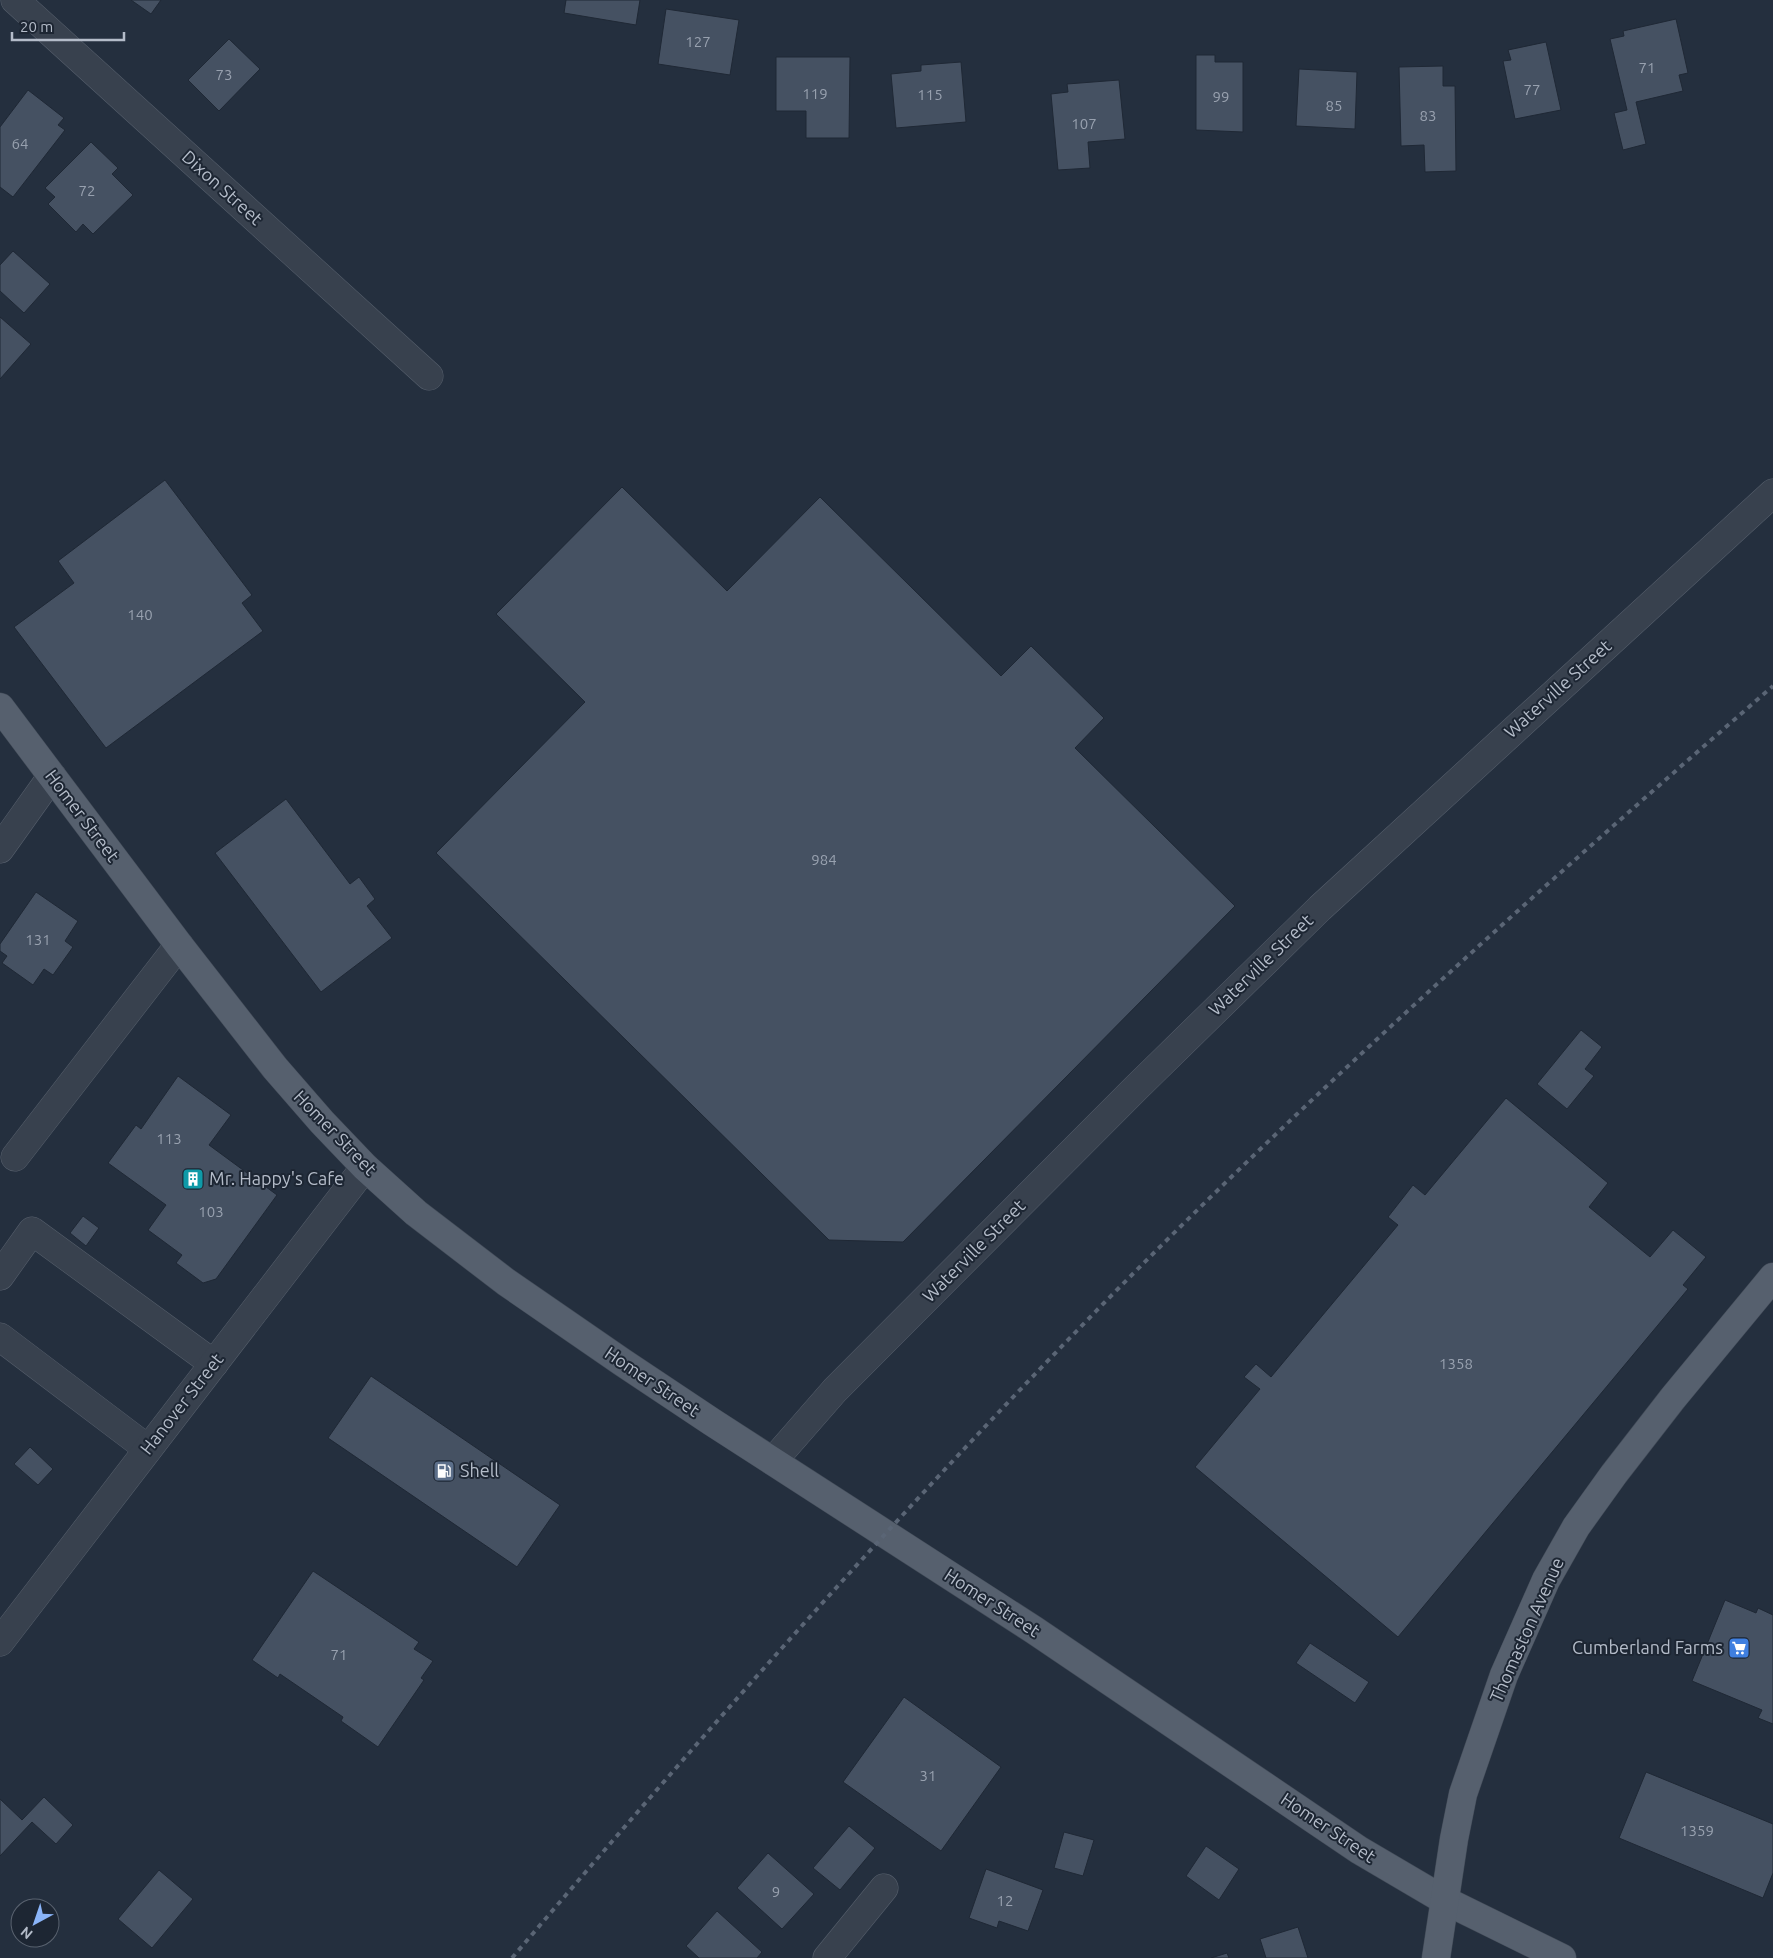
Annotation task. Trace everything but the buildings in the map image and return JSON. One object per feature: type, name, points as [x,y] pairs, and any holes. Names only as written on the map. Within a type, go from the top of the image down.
[{"type":"main road","name":"Homer Street","points":[[0,707],[179,945],[275,1068],[322,1122],[365,1166],[416,1213],[506,1282],[695,1411],[1042,1636],[1359,1850],[1444,1900],[1562,1958]]},
{"type":"main road","name":"Thomaston Avenue","points":[[1436,1958],[1444,1900],[1463,1794],[1504,1675],[1546,1580],[1576,1527],[1614,1474],[1773,1277]]},
{"type":"street","points":[[0,8],[6,0]]},
{"type":"street","name":"Dixon Street","points":[[15,0],[429,376]]},
{"type":"street","name":"Waterville Street","points":[[773,1461],[842,1383],[1136,1088],[1313,914],[1773,493]]},
{"type":"street","points":[[0,849],[52,776]]},
{"type":"street","points":[[15,1157],[179,945]]},
{"type":"street","name":"Hanover Street","points":[[0,1642],[365,1166]]},
{"type":"street","points":[[0,1276],[32,1231],[214,1364]]},
{"type":"street","points":[[0,1337],[148,1448]]},
{"type":"street","points":[[827,1958],[884,1888]]},
{"type":"railway","points":[[512,1958],[802,1625],[951,1462],[1104,1303],[1266,1143],[1432,988],[1773,686]]},
{"type":"place","name":"Mr. Happy's Cafe","points":[[193,1179]]},
{"type":"place","name":"Shell","points":[[444,1471]]},
{"type":"place","name":"Cumberland Farms","points":[[1739,1648]]}]
